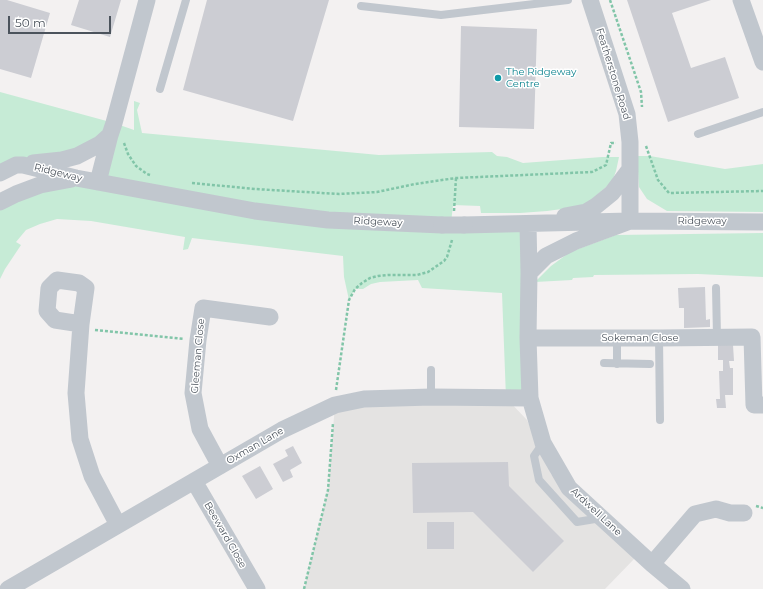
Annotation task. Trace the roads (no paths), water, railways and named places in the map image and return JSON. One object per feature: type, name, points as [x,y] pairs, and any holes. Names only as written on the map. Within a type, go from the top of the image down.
[{"type":"street","points":[[98,182],[116,138],[114,123],[147,0]]},
{"type":"street","name":"Featherstone Road","points":[[590,0],[627,114],[630,142],[630,222]]},
{"type":"street","points":[[741,0],[763,62]]},
{"type":"street","points":[[23,165],[62,160],[77,156],[100,144],[116,138]]},
{"type":"street","name":"Ridgeway","points":[[0,173],[16,165],[23,165],[76,178],[255,211],[328,220],[453,225],[630,222],[763,222]]},
{"type":"street","points":[[528,224],[586,212],[612,193],[630,169]]},
{"type":"street","points":[[0,202],[40,185],[76,178]]},
{"type":"street","points":[[529,272],[546,256],[576,240],[630,222]]},
{"type":"street","name":"Ardwell Lane","points":[[528,224],[528,338],[530,398],[543,443],[569,488],[652,564],[682,589]]},
{"type":"street","name":"Gleeman Close","points":[[220,466],[200,429],[193,393],[198,340],[203,308],[270,317]]},
{"type":"street","points":[[81,326],[76,393],[80,439],[92,476],[118,524]]},
{"type":"street","name":"Sokeman Close","points":[[528,338],[717,337],[757,333],[754,404],[763,405]]},
{"type":"street","name":"Oxman Lane","points":[[8,589],[282,430],[335,405],[364,399],[431,397],[530,398]]},
{"type":"street","name":"Beeward Close","points":[[194,481],[256,589]]},
{"type":"street","points":[[652,564],[695,514],[716,509],[730,513],[744,513]]},
{"type":"lane","points":[[160,89],[186,0]]},
{"type":"lane","points":[[361,6],[441,15],[568,0]]},
{"type":"lane","points":[[698,134],[763,112]]},
{"type":"lane","points":[[716,288],[717,337]]},
{"type":"lane","points":[[617,338],[617,364]]},
{"type":"lane","points":[[659,338],[660,420]]},
{"type":"lane","points":[[604,363],[650,364]]},
{"type":"lane","points":[[431,370],[431,397]]},
{"type":"place","name":"The Ridgeway Centre","points":[[498,78]]}]
